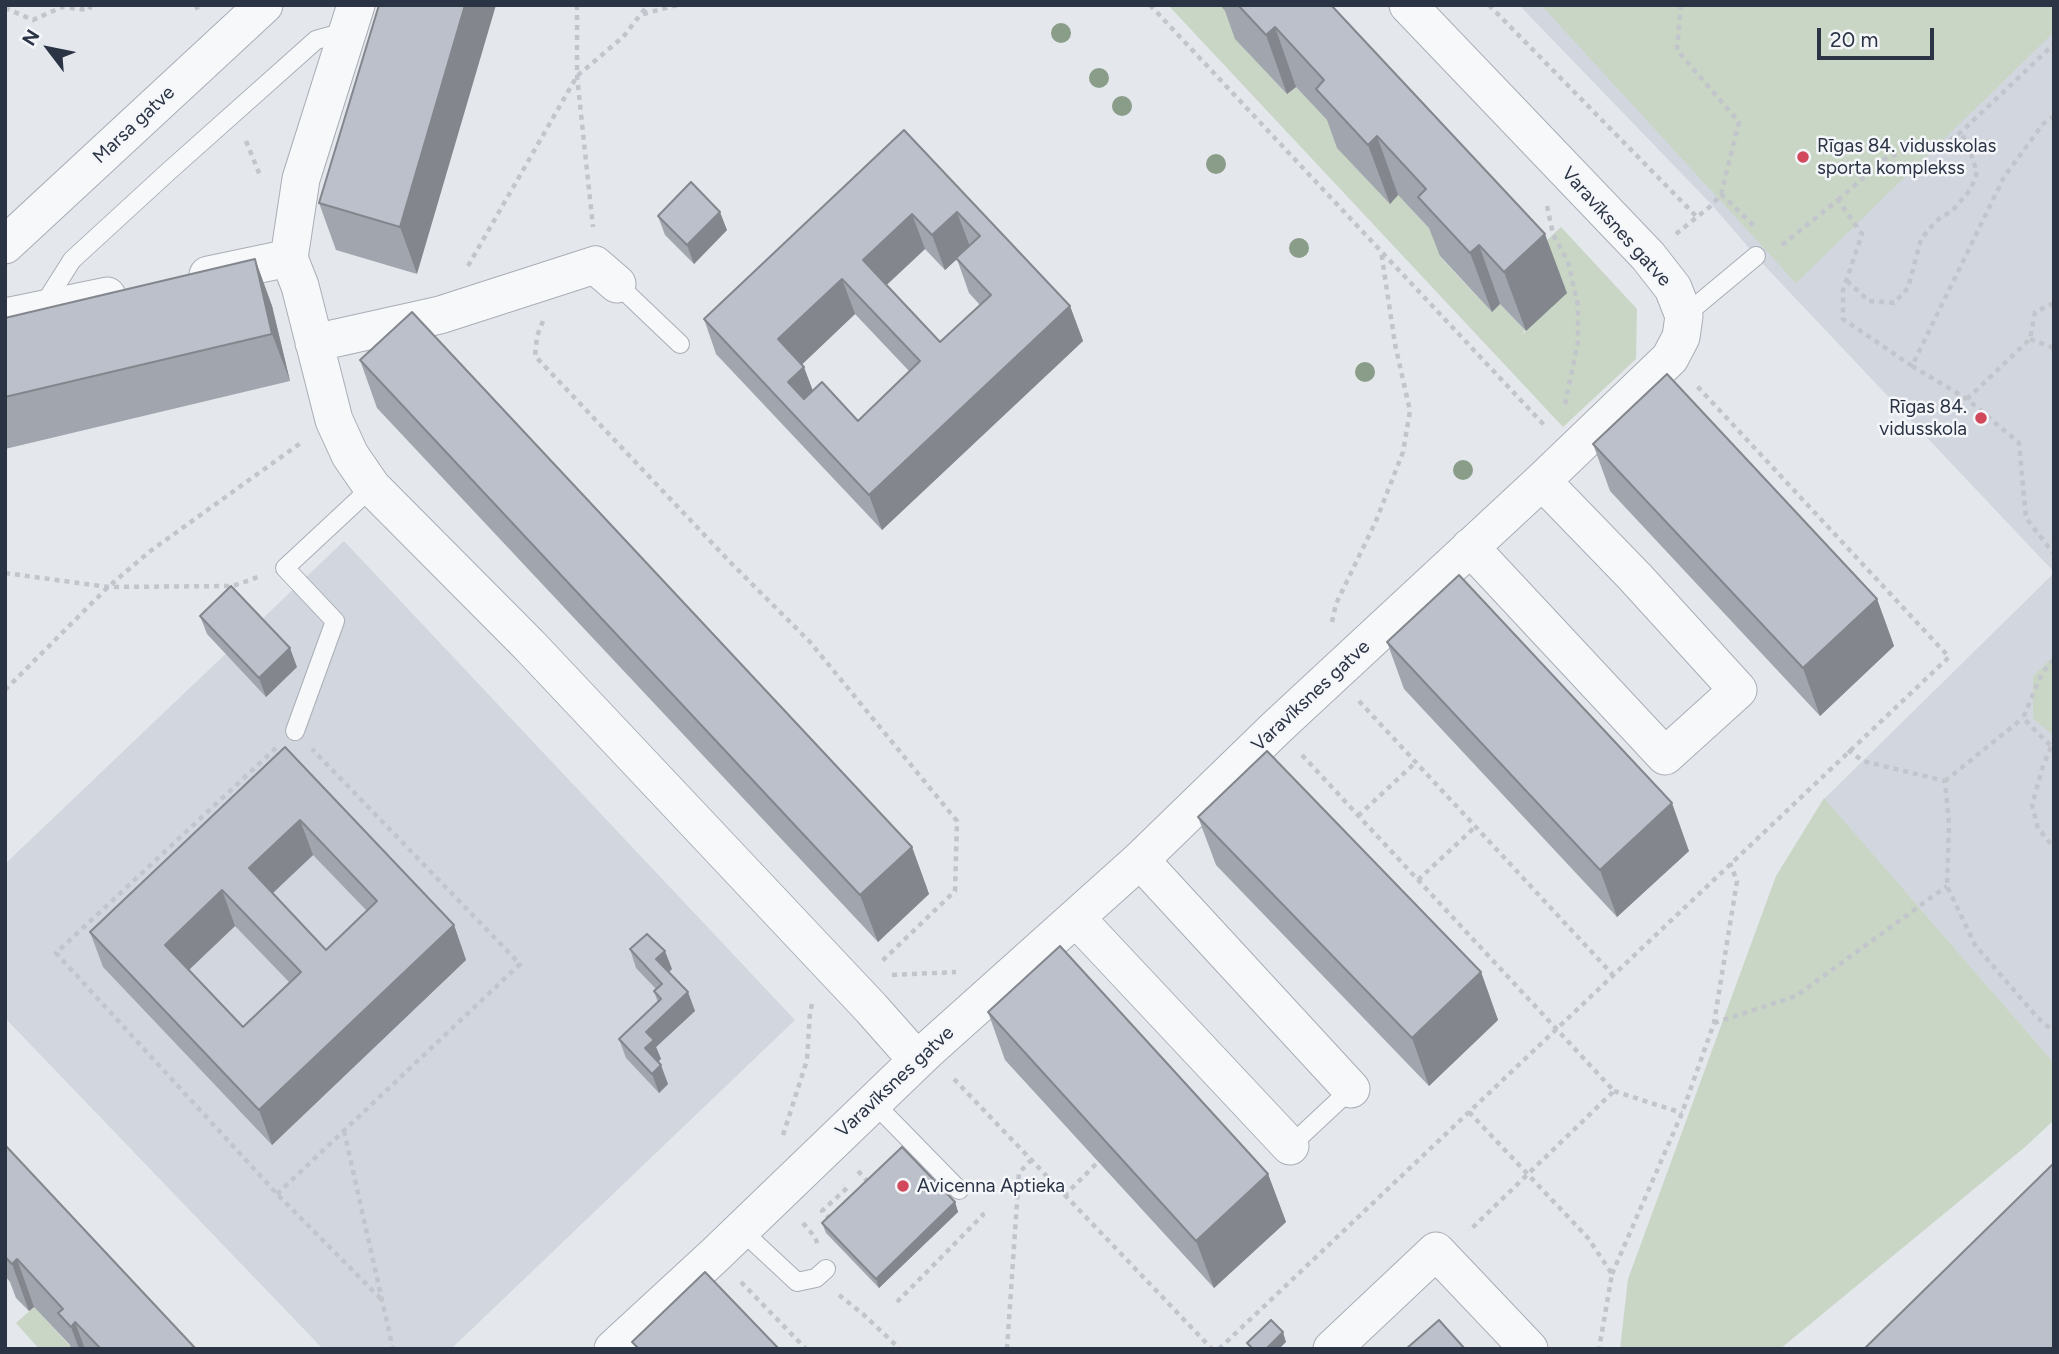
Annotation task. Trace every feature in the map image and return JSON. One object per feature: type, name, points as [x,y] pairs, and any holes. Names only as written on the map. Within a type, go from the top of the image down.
[{"type":"street","name":"Marsa gatve","points":[[5,244],[264,5]]},
{"type":"street","name":"Varavīksnes gatve","points":[[613,1349],[715,1255],[922,1055],[1140,860],[1277,727],[1542,481],[1564,446],[1670,358],[1681,337],[1684,316],[1672,288],[1648,256],[1408,5]]},
{"type":"street","points":[[353,18],[301,179],[289,258],[300,286],[334,420],[350,455],[372,487],[530,646],[825,959],[922,1055]]},
{"type":"street","points":[[5,317],[289,258]]},
{"type":"street","points":[[314,343],[606,274]]},
{"type":"street","points":[[1470,547],[1665,756],[1738,690],[1542,481]]},
{"type":"street","points":[[1140,860],[1351,1089]]},
{"type":"street","points":[[1076,918],[1290,1146]]},
{"type":"street","points":[[1332,1349],[1436,1251],[1529,1349]]},
{"type":"lane","points":[[41,309],[72,260],[316,40],[353,18]]},
{"type":"lane","points":[[1684,316],[1756,256]]},
{"type":"lane","points":[[606,274],[680,344]]},
{"type":"lane","points":[[295,731],[335,621],[285,568],[372,487]]},
{"type":"lane","points":[[1290,1146],[1351,1089]]},
{"type":"lane","points":[[873,1102],[959,1189]]},
{"type":"lane","points":[[740,1230],[797,1282],[821,1273]]},
{"type":"path","points":[[5,8],[33,20],[62,7],[89,10],[90,5]]},
{"type":"path","points":[[576,5],[577,76],[593,222],[606,274]]},
{"type":"path","points":[[440,315],[577,76],[623,37],[648,5]]},
{"type":"path","points":[[642,14],[677,5]]},
{"type":"path","points":[[1150,5],[1564,446]]},
{"type":"path","points":[[1489,5],[1697,217]]},
{"type":"path","points":[[1648,256],[1712,205],[1721,194],[1739,121],[1677,50],[1681,5]]},
{"type":"path","points":[[1777,249],[1839,200],[1887,157],[1948,141],[1960,133],[2054,44]]},
{"type":"path","points":[[1912,366],[2004,177],[2043,124],[2054,116]]},
{"type":"path","points":[[1847,281],[1869,301],[1894,303],[1909,288],[1921,239],[1936,221],[1954,209],[1971,189],[1977,172],[1966,140],[1960,133]]},
{"type":"path","points":[[1721,194],[1758,230]]},
{"type":"path","points":[[1839,200],[1862,234],[1843,290],[1843,319],[1967,399],[2019,443],[2026,518],[2054,554]]},
{"type":"path","points":[[1546,202],[1553,234],[1568,262],[1578,306],[1578,342],[1564,446]]},
{"type":"path","points":[[1381,251],[1395,344],[1410,411],[1403,452],[1376,521],[1336,604],[1328,641],[1335,673],[1613,975]]},
{"type":"path","points":[[1967,399],[2030,339],[2035,312],[2054,303]]},
{"type":"path","points":[[547,312],[537,336],[535,356],[730,562],[810,642],[957,821],[955,891],[876,966]]},
{"type":"path","points":[[2030,339],[2054,348]]},
{"type":"path","points":[[1219,1349],[1949,657],[1670,358]]},
{"type":"path","points":[[5,690],[108,587],[149,552],[334,420]]},
{"type":"path","points":[[5,573],[108,587],[233,586],[285,568]]},
{"type":"path","points":[[1945,781],[2023,718],[2042,673],[2054,660]]},
{"type":"path","points":[[2023,718],[2052,748],[2043,766],[2032,805],[2038,828],[2054,848]]},
{"type":"path","points":[[1277,727],[1614,1091],[1682,1113]]},
{"type":"path","points":[[277,1194],[520,964],[295,731],[56,953],[277,1194],[382,1299]]},
{"type":"path","points":[[1848,750],[1863,761],[1945,781]]},
{"type":"path","points":[[1358,816],[1415,763]]},
{"type":"path","points":[[1945,781],[1949,824],[1947,886],[1975,945],[2037,1017],[2054,1032]]},
{"type":"path","points":[[1418,880],[1475,828]]},
{"type":"path","points":[[1599,1349],[1612,1275],[1682,1113],[1714,1023],[1737,881],[1730,863]]},
{"type":"path","points":[[1714,1023],[1796,996],[1947,886]]},
{"type":"path","points":[[783,1136],[807,1060],[810,1012],[825,959]]},
{"type":"path","points":[[891,975],[964,972],[987,967],[1012,975]]},
{"type":"path","points":[[922,1055],[1030,1161],[1212,1349]]},
{"type":"path","points":[[1436,1251],[1462,1239],[1614,1091]]},
{"type":"path","points":[[1469,1112],[1588,1238],[1612,1275]]},
{"type":"path","points":[[344,1130],[393,1349]]},
{"type":"path","points":[[1007,1349],[1019,1173],[1030,1161]]},
{"type":"path","points":[[1064,1196],[1098,1163]]},
{"type":"path","points":[[857,1170],[873,1187]]},
{"type":"path","points":[[837,1179],[846,1188],[822,1211],[829,1219],[839,1210]]},
{"type":"path","points":[[859,1191],[869,1182]]},
{"type":"path","points":[[812,1212],[842,1184]]},
{"type":"path","points":[[897,1302],[983,1215],[959,1189]]},
{"type":"path","points":[[802,1221],[815,1237],[821,1273],[900,1349]]},
{"type":"path","points":[[715,1255],[806,1349]]},
{"type":"shaded area","name":"Rīgas 84. vidusskola","points":[[1519,5],[2054,5],[2054,572],[1762,263],[1712,205]]},
{"type":"shaded area","points":[[344,541],[795,1020],[451,1349],[323,1349],[5,1018],[5,864]]},
{"type":"shaded area","points":[[2054,573],[2054,1063],[1824,799]]},
{"type":"green space","points":[[1168,5],[1220,5],[1244,31],[1287,94],[1296,87],[1346,140],[1338,148],[1390,203],[1398,195],[1448,248],[1440,257],[1492,312],[1500,304],[1525,330],[1522,335],[1566,293],[1531,255],[1561,227],[1637,309],[1636,359],[1563,427]]},
{"type":"green space","name":"Rīgas 84. vidusskolas sporta komplekss","points":[[1541,5],[2054,5],[2054,32],[1796,283]]},
{"type":"green space","points":[[2054,656],[2054,736],[2033,718],[2033,676]]},
{"type":"green space","points":[[1824,798],[2054,1063],[2054,1120],[2025,1147],[1780,1349],[1620,1349],[1628,1279],[1776,876]]},
{"type":"green space","points":[[34,1307],[73,1349],[39,1349],[16,1323]]},
{"type":"building","points":[[379,5],[465,5],[400,227],[319,203]]},
{"type":"building","points":[[1238,5],[1331,5],[1545,234],[1504,272],[1479,245],[1470,253],[1418,197],[1426,189],[1377,136],[1368,145],[1316,89],[1324,80],[1275,27],[1266,35]]},
{"type":"building","points":[[904,130],[1070,306],[869,495],[704,319]],"holes":[[[957,212],[980,236],[956,258],[991,295],[940,342],[863,260],[912,214],[932,235]],[[842,279],[920,361],[858,421],[822,382],[804,399],[788,382],[804,367],[778,339]]]},
{"type":"building","points":[[691,182],[720,212],[687,245],[658,216]]},
{"type":"building","points":[[255,259],[272,334],[5,397],[5,318]]},
{"type":"building","points":[[412,312],[912,847],[860,895],[360,360]]},
{"type":"building","points":[[1667,374],[1877,599],[1803,668],[1593,444]]},
{"type":"building","points":[[1459,575],[1672,803],[1600,870],[1387,642]]},
{"type":"building","points":[[231,586],[290,648],[259,678],[200,616]]},
{"type":"building","points":[[285,747],[454,925],[259,1110],[90,932]],"holes":[[[300,820],[377,901],[326,950],[249,868]],[[222,890],[301,972],[243,1027],[165,945]]]},
{"type":"building","points":[[1267,751],[1481,972],[1412,1038],[1198,817]]},
{"type":"building","points":[[647,934],[665,951],[656,959],[688,992],[646,1032],[654,1040],[645,1048],[661,1065],[652,1074],[619,1039],[661,999],[654,991],[662,984],[630,949]]},
{"type":"building","points":[[1060,946],[1268,1174],[1196,1241],[988,1012]]},
{"type":"building","points":[[5,1145],[196,1349],[101,1349],[75,1322],[71,1327],[58,1313],[63,1309],[17,1259],[12,1264],[5,1257]]},
{"type":"building","points":[[902,1147],[955,1202],[876,1279],[822,1223]]},
{"type":"building","points":[[2054,1163],[2054,1349],[1864,1349]]},
{"type":"building","points":[[705,1272],[779,1349],[639,1349],[632,1342]]},
{"type":"building","points":[[1271,1320],[1283,1332],[1266,1349],[1253,1349],[1247,1343]]},
{"type":"building","points":[[1439,1320],[1465,1349],[1406,1349]]},
{"type":"place","name":"Rīgas 84. vidusskolas sporta komplekss","points":[[1803,157]]},
{"type":"place","name":"Rīgas 84. vidusskola","points":[[1981,418]]},
{"type":"place","name":"Avicenna Aptieka","points":[[903,1186]]}]
